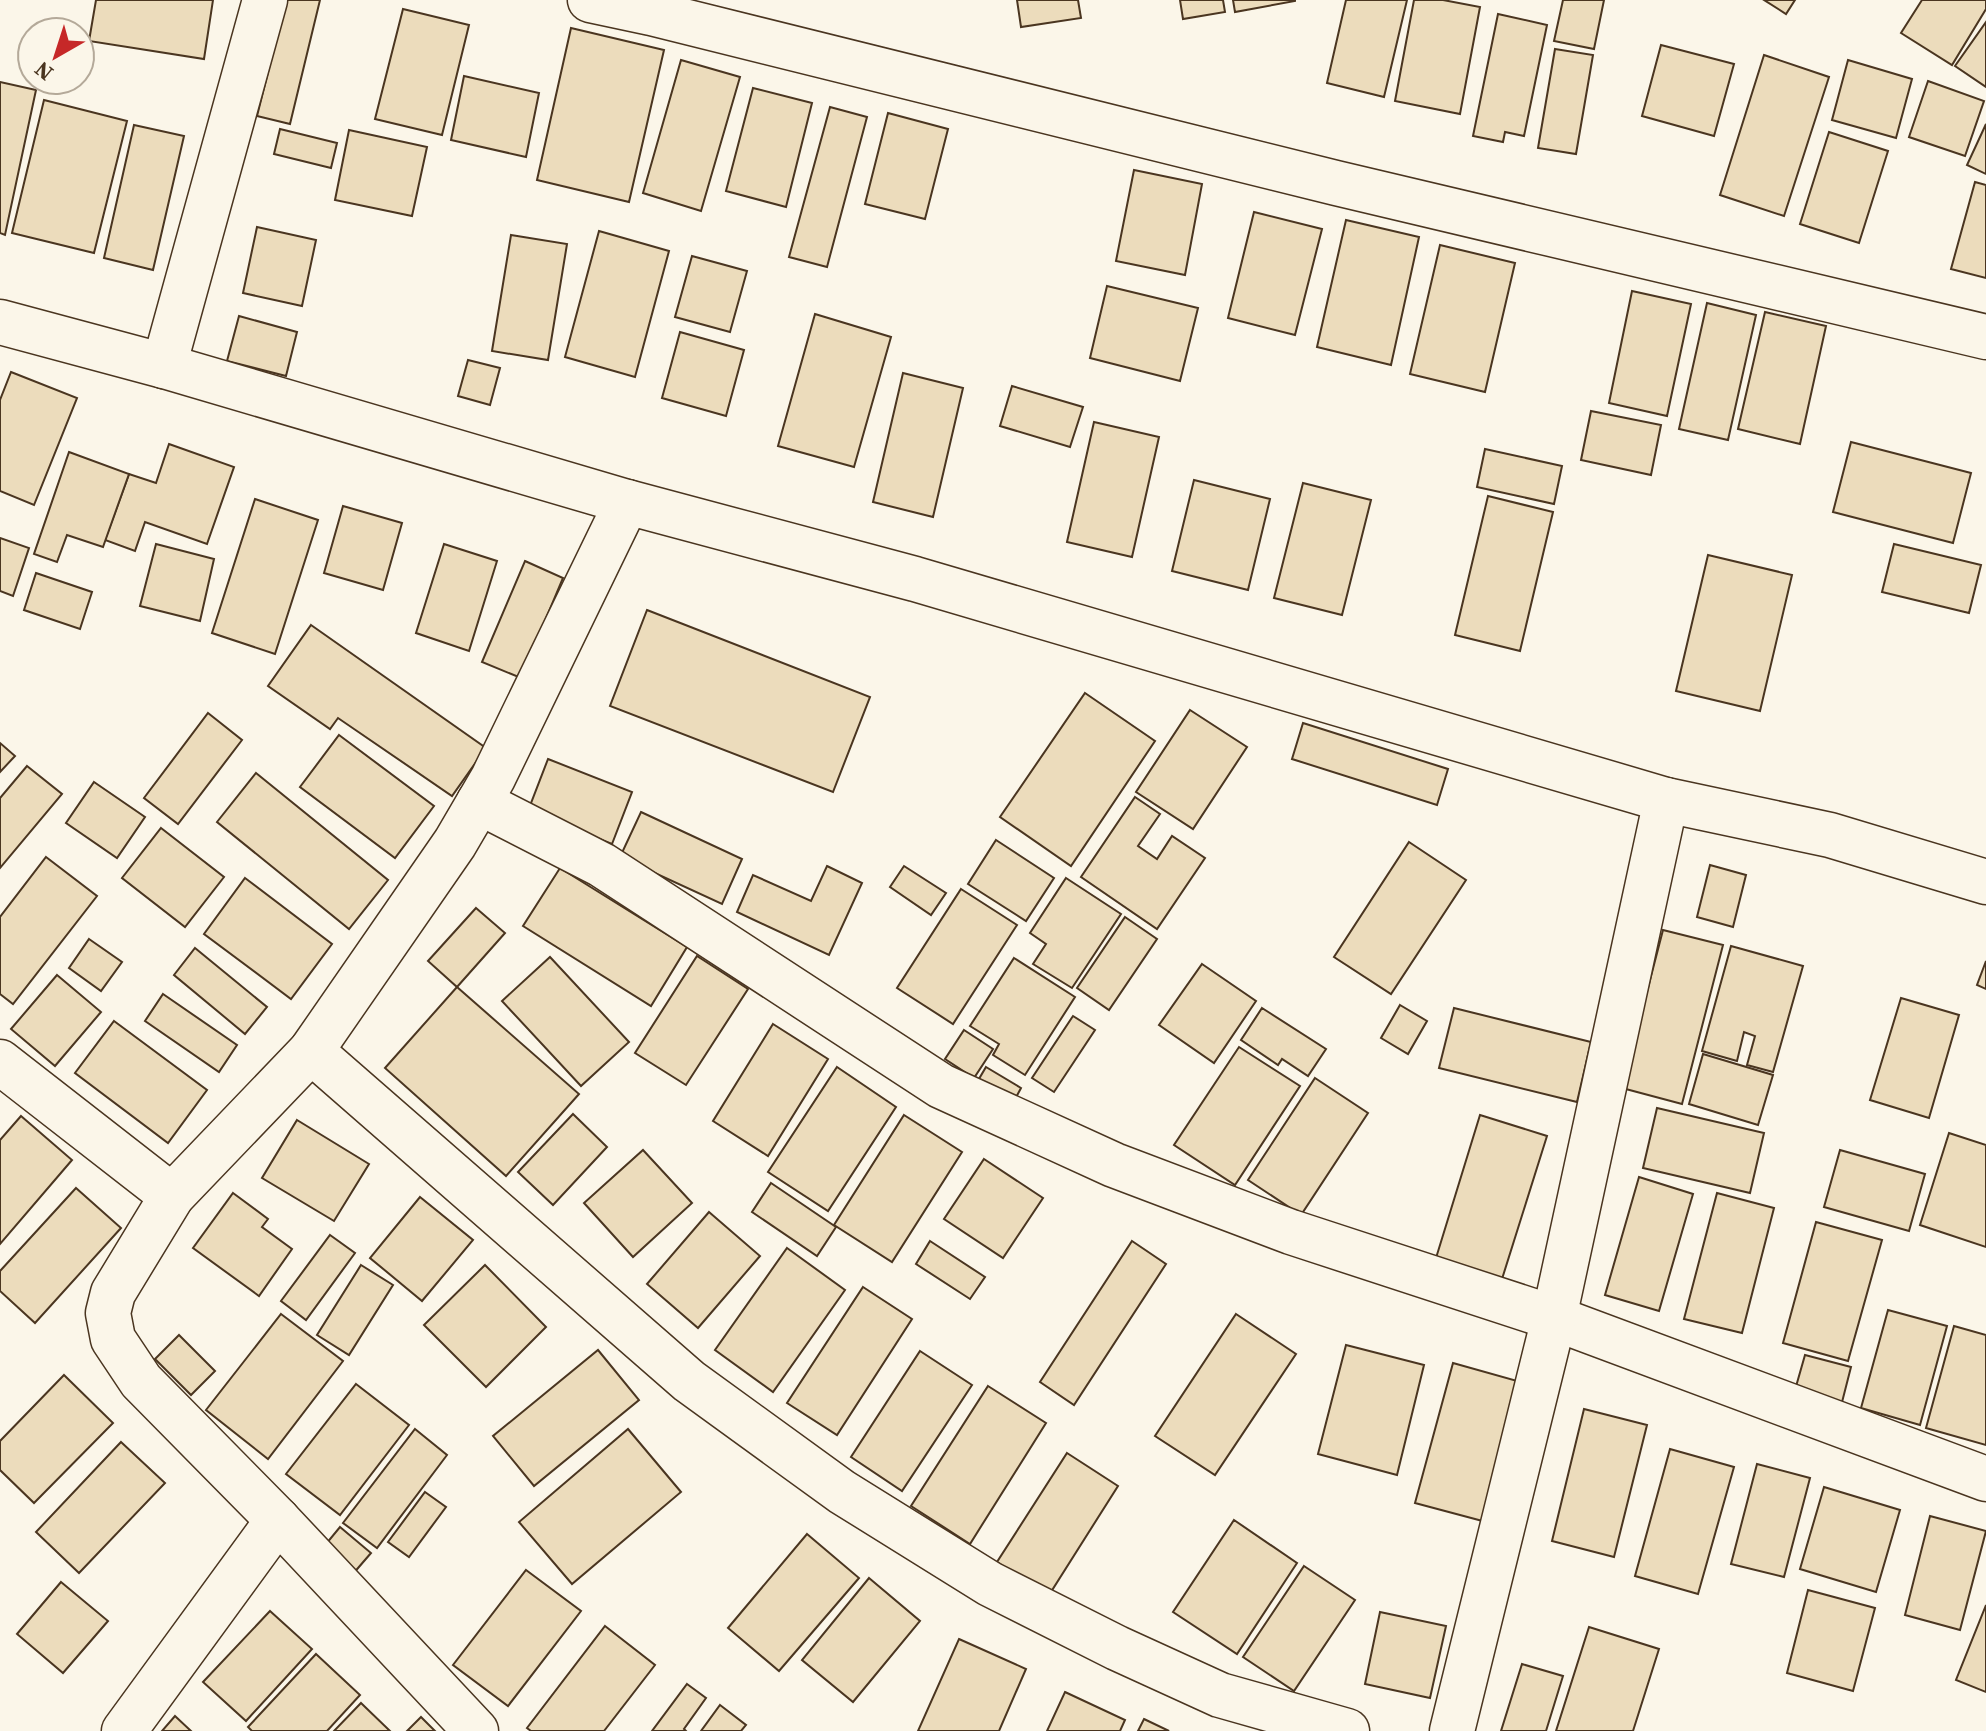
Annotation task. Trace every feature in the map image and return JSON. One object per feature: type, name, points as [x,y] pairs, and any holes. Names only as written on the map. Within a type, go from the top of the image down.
[{"type":"street","points":[[164,366],[265,0]]},
{"type":"street","points":[[590,0],[1336,183],[1986,337]]},
{"type":"street","points":[[0,322],[164,366],[627,502],[915,579],[1666,800],[1830,835],[1986,882]]},
{"type":"street","points":[[476,1731],[278,1520],[141,1381],[113,1339],[108,1313],[113,1293],[172,1196],[311,1051],[455,843],[479,802],[627,502]]},
{"type":"street","points":[[1452,1731],[1554,1318],[1666,800]]},
{"type":"street","points":[[479,802],[602,865],[941,1086],[1114,1165],[1291,1232],[1554,1318],[1986,1479]]},
{"type":"street","points":[[311,1051],[689,1381],[842,1492],[990,1584],[1117,1648],[1220,1695],[1347,1731]]},
{"type":"street","points":[[0,1062],[172,1196]]},
{"type":"street","points":[[124,1731],[278,1520]]},
{"type":"building","points":[[96,0],[213,0],[204,59],[96,42],[96,16],[93,16]]},
{"type":"building","points":[[286,0],[320,0],[290,124],[257,116]]},
{"type":"building","points":[[1017,0],[1078,0],[1081,18],[1021,27]]},
{"type":"building","points":[[1180,0],[1223,0],[1225,12],[1183,19]]},
{"type":"building","points":[[1233,0],[1295,0],[1295,1],[1235,12]]},
{"type":"building","points":[[1346,0],[1407,0],[1384,97],[1327,83]]},
{"type":"building","points":[[1414,0],[1443,0],[1480,7],[1460,114],[1395,101]]},
{"type":"building","points":[[1563,0],[1604,0],[1594,49],[1554,41]]},
{"type":"building","points":[[1764,0],[1795,0],[1786,14]]},
{"type":"building","points":[[1922,0],[1986,0],[1986,9],[1952,65],[1901,33]]},
{"type":"building","points":[[403,9],[469,25],[442,135],[375,119]]},
{"type":"building","points":[[1498,14],[1547,25],[1524,136],[1505,132],[1503,142],[1473,136]]},
{"type":"building","points":[[1986,22],[1986,87],[1955,66]]},
{"type":"building","points":[[571,28],[664,50],[629,202],[537,180]]},
{"type":"building","points":[[1661,45],[1734,64],[1714,136],[1642,116]]},
{"type":"building","points":[[1555,49],[1593,55],[1576,154],[1538,148]]},
{"type":"building","points":[[1764,55],[1829,77],[1784,216],[1720,195]]},
{"type":"building","points":[[681,60],[740,77],[701,211],[643,193]]},
{"type":"building","points":[[1848,60],[1912,79],[1896,138],[1832,120]]},
{"type":"building","points":[[464,76],[539,93],[526,157],[451,140]]},
{"type":"building","points":[[1928,81],[1984,101],[1965,156],[1909,137]]},
{"type":"building","points":[[0,82],[16,86],[16,96],[35,96],[5,235],[0,233]]},
{"type":"building","points":[[753,88],[812,103],[786,207],[726,191]]},
{"type":"building","points":[[44,100],[127,121],[94,253],[12,233]]},
{"type":"building","points":[[830,107],[867,117],[827,267],[789,257]]},
{"type":"building","points":[[888,113],[948,129],[925,219],[865,204]]},
{"type":"building","points":[[1986,124],[1986,174],[1967,165]]},
{"type":"building","points":[[134,125],[184,136],[153,270],[104,258]]},
{"type":"building","points":[[280,129],[337,143],[331,168],[274,154]]},
{"type":"building","points":[[349,130],[427,147],[412,216],[335,200]]},
{"type":"building","points":[[1829,132],[1888,151],[1859,243],[1800,224]]},
{"type":"building","points":[[1134,170],[1202,184],[1185,275],[1116,261]]},
{"type":"building","points":[[1975,182],[1986,185],[1986,278],[1951,269]]},
{"type":"building","points":[[1254,212],[1322,229],[1295,335],[1228,318]]},
{"type":"building","points":[[1346,220],[1419,237],[1391,365],[1317,347]]},
{"type":"building","points":[[257,227],[316,240],[302,306],[243,293]]},
{"type":"building","points":[[599,231],[669,251],[635,377],[565,357]]},
{"type":"building","points":[[511,235],[567,244],[548,360],[492,351]]},
{"type":"building","points":[[1440,245],[1515,263],[1485,392],[1410,374]]},
{"type":"building","points":[[692,256],[747,271],[730,332],[675,317]]},
{"type":"building","points":[[1107,286],[1198,308],[1180,381],[1090,358]]},
{"type":"building","points":[[1632,291],[1691,304],[1667,416],[1609,403]]},
{"type":"building","points":[[1707,303],[1756,315],[1728,440],[1679,429]]},
{"type":"building","points":[[1765,312],[1826,326],[1800,444],[1738,429]]},
{"type":"building","points":[[815,314],[891,337],[854,467],[778,446]]},
{"type":"building","points":[[239,316],[297,332],[286,376],[227,361]]},
{"type":"building","points":[[680,332],[744,350],[726,416],[662,398]]},
{"type":"building","points":[[468,360],[500,368],[490,405],[458,396]]},
{"type":"building","points":[[11,372],[77,398],[34,505],[0,491],[0,400]]},
{"type":"building","points":[[903,373],[963,388],[933,517],[873,502]]},
{"type":"building","points":[[1012,386],[1083,407],[1070,447],[1000,426]]},
{"type":"building","points":[[1591,411],[1661,425],[1651,475],[1581,460]]},
{"type":"building","points":[[1094,422],[1159,437],[1132,557],[1067,542]]},
{"type":"building","points":[[1851,442],[1971,473],[1953,543],[1833,512]]},
{"type":"building","points":[[169,444],[234,467],[207,544],[145,522],[135,551],[105,540],[129,474],[156,483]]},
{"type":"building","points":[[1485,449],[1562,466],[1554,504],[1477,487]]},
{"type":"building","points":[[69,452],[129,474],[103,547],[67,535],[57,562],[34,554]]},
{"type":"building","points":[[1194,480],[1270,499],[1248,590],[1172,571]]},
{"type":"building","points":[[1303,483],[1371,500],[1342,615],[1274,598]]},
{"type":"building","points":[[1488,496],[1553,512],[1520,651],[1455,635]]},
{"type":"building","points":[[255,499],[318,520],[275,654],[212,633]]},
{"type":"building","points":[[343,506],[402,523],[383,590],[324,573]]},
{"type":"building","points":[[0,538],[29,548],[13,596],[0,591]]},
{"type":"building","points":[[156,544],[214,559],[200,621],[140,606]]},
{"type":"building","points":[[444,544],[497,561],[469,651],[416,633]]},
{"type":"building","points":[[1894,544],[1981,565],[1969,613],[1882,592]]},
{"type":"building","points":[[1708,555],[1792,575],[1760,711],[1676,691]]},
{"type":"building","points":[[525,561],[563,578],[521,678],[482,662]]},
{"type":"building","points":[[36,573],[92,592],[80,629],[24,610]]},
{"type":"building","points":[[647,610],[870,697],[833,792],[610,706]]},
{"type":"building","points":[[311,625],[486,748],[452,796],[338,718],[330,729],[268,686]]},
{"type":"building","points":[[1085,693],[1155,741],[1071,866],[1000,817]]},
{"type":"building","points":[[1190,710],[1247,747],[1193,829],[1136,792]]},
{"type":"building","points":[[208,713],[242,740],[178,824],[144,798]]},
{"type":"building","points":[[1303,723],[1448,769],[1437,805],[1292,759]]},
{"type":"building","points":[[339,735],[434,806],[395,858],[300,787]]},
{"type":"building","points":[[0,743],[15,756],[0,772]]},
{"type":"building","points":[[548,759],[632,792],[612,844],[528,811]]},
{"type":"building","points":[[27,766],[62,794],[0,868],[0,798]]},
{"type":"building","points":[[256,773],[388,880],[349,929],[217,822]]},
{"type":"building","points":[[94,782],[145,817],[117,858],[66,823]]},
{"type":"building","points":[[1135,797],[1160,814],[1138,846],[1157,859],[1172,836],[1205,858],[1157,929],[1081,877]]},
{"type":"building","points":[[641,812],[742,859],[722,904],[620,857]]},
{"type":"building","points":[[161,828],[224,877],[185,927],[122,878]]},
{"type":"building","points":[[996,840],[1054,878],[1026,921],[968,884]]},
{"type":"building","points":[[1409,842],[1466,880],[1391,994],[1334,957]]},
{"type":"building","points":[[46,857],[97,896],[13,1004],[0,994],[0,917]]},
{"type":"building","points":[[1710,865],[1746,875],[1733,927],[1697,917]]},
{"type":"building","points":[[827,866],[862,883],[829,955],[737,912],[753,875],[811,901]]},
{"type":"building","points":[[904,866],[946,893],[931,915],[890,887]]},
{"type":"building","points":[[560,868],[687,947],[651,1006],[523,926]]},
{"type":"building","points":[[245,878],[332,944],[291,999],[204,934]]},
{"type":"building","points":[[1066,878],[1121,914],[1072,988],[1033,964],[1046,944],[1030,933]]},
{"type":"building","points":[[961,889],[1017,925],[953,1024],[897,988]]},
{"type":"building","points":[[476,908],[505,933],[457,987],[428,961]]},
{"type":"building","points":[[1125,917],[1157,939],[1109,1010],[1077,988]]},
{"type":"building","points":[[1663,930],[1723,945],[1682,1104],[1622,1088]]},
{"type":"building","points":[[89,939],[122,962],[101,991],[69,968]]},
{"type":"building","points":[[1731,946],[1803,966],[1773,1072],[1747,1065],[1755,1036],[1744,1032],[1737,1061],[1702,1051]]},
{"type":"building","points":[[195,948],[267,1007],[245,1034],[174,975]]},
{"type":"building","points":[[697,956],[748,989],[686,1085],[635,1053]]},
{"type":"building","points":[[550,957],[629,1042],[581,1086],[502,1001]]},
{"type":"building","points":[[1014,958],[1075,997],[1025,1075],[993,1055],[999,1044],[970,1026]]},
{"type":"building","points":[[1986,961],[1986,989],[1977,985]]},
{"type":"building","points":[[1202,964],[1256,1001],[1214,1063],[1159,1025]]},
{"type":"building","points":[[57,975],[101,1012],[55,1066],[11,1029]]},
{"type":"building","points":[[457,987],[579,1094],[506,1176],[385,1068]]},
{"type":"building","points":[[163,994],[237,1045],[219,1072],[145,1021]]},
{"type":"building","points":[[1901,998],[1959,1015],[1929,1118],[1870,1100]]},
{"type":"building","points":[[1400,1005],[1427,1021],[1408,1054],[1381,1038]]},
{"type":"building","points":[[1262,1008],[1326,1049],[1308,1076],[1282,1059],[1278,1065],[1241,1040]]},
{"type":"building","points":[[1454,1008],[1591,1042],[1577,1102],[1439,1068]]},
{"type":"building","points":[[1073,1016],[1095,1030],[1054,1092],[1032,1078]]},
{"type":"building","points":[[114,1021],[207,1090],[168,1143],[75,1073]]},
{"type":"building","points":[[773,1024],[828,1059],[768,1156],[713,1121]]},
{"type":"building","points":[[964,1030],[993,1049],[974,1078],[945,1059]]},
{"type":"building","points":[[1239,1047],[1300,1086],[1235,1185],[1174,1145]]},
{"type":"building","points":[[1703,1054],[1773,1075],[1758,1125],[1689,1104]]},
{"type":"building","points":[[837,1067],[896,1107],[828,1211],[768,1172]]},
{"type":"building","points":[[986,1067],[1021,1088],[1012,1105],[976,1084]]},
{"type":"building","points":[[1315,1078],[1368,1113],[1301,1215],[1248,1180]]},
{"type":"building","points":[[1657,1108],[1764,1133],[1750,1193],[1643,1168]]},
{"type":"building","points":[[573,1114],[607,1147],[553,1205],[518,1172]]},
{"type":"building","points":[[904,1115],[962,1152],[892,1262],[834,1225]]},
{"type":"building","points":[[1480,1115],[1547,1136],[1502,1279],[1436,1258]]},
{"type":"building","points":[[21,1116],[72,1160],[0,1244],[0,1140]]},
{"type":"building","points":[[297,1120],[369,1164],[334,1221],[262,1178]]},
{"type":"building","points":[[1949,1133],[1986,1145],[1986,1247],[1920,1225]]},
{"type":"building","points":[[643,1150],[692,1203],[633,1257],[584,1203]]},
{"type":"building","points":[[1840,1150],[1925,1174],[1909,1231],[1824,1207]]},
{"type":"building","points":[[984,1159],[1043,1198],[1003,1258],[944,1219]]},
{"type":"building","points":[[1639,1177],[1693,1194],[1659,1311],[1605,1295]]},
{"type":"building","points":[[771,1183],[836,1227],[817,1256],[752,1212]]},
{"type":"building","points":[[76,1188],[121,1228],[35,1323],[0,1291],[0,1271]]},
{"type":"building","points":[[233,1193],[268,1219],[262,1227],[292,1249],[259,1296],[193,1248]]},
{"type":"building","points":[[1717,1193],[1774,1208],[1742,1333],[1684,1319]]},
{"type":"building","points":[[420,1197],[473,1240],[422,1301],[370,1258]]},
{"type":"building","points":[[709,1212],[760,1256],[698,1328],[647,1284]]},
{"type":"building","points":[[1816,1222],[1882,1240],[1848,1361],[1783,1343]]},
{"type":"building","points":[[330,1235],[355,1253],[306,1320],[281,1301]]},
{"type":"building","points":[[930,1241],[985,1277],[970,1299],[916,1264]]},
{"type":"building","points":[[1132,1241],[1166,1264],[1074,1405],[1040,1382]]},
{"type":"building","points":[[787,1248],[845,1290],[773,1392],[715,1350]]},
{"type":"building","points":[[361,1265],[393,1285],[349,1355],[317,1335]]},
{"type":"building","points":[[485,1265],[546,1327],[486,1387],[424,1325]]},
{"type":"building","points":[[863,1287],[912,1319],[837,1435],[787,1403]]},
{"type":"building","points":[[1888,1310],[1947,1326],[1920,1425],[1861,1408]]},
{"type":"building","points":[[281,1314],[343,1361],[268,1459],[206,1410]]},
{"type":"building","points":[[1236,1314],[1296,1354],[1215,1475],[1155,1436]]},
{"type":"building","points":[[1954,1326],[1986,1335],[1986,1445],[1926,1428]]},
{"type":"building","points":[[179,1335],[215,1371],[191,1395],[155,1359]]},
{"type":"building","points":[[1346,1345],[1424,1365],[1397,1475],[1318,1454]]},
{"type":"building","points":[[598,1350],[639,1400],[534,1486],[493,1436]]},
{"type":"building","points":[[920,1351],[972,1385],[902,1491],[851,1457]]},
{"type":"building","points":[[1805,1355],[1851,1367],[1840,1410],[1793,1397]]},
{"type":"building","points":[[1453,1363],[1528,1384],[1490,1523],[1415,1503]]},
{"type":"building","points":[[64,1375],[113,1423],[34,1503],[0,1470],[0,1441]]},
{"type":"building","points":[[356,1384],[409,1425],[340,1515],[286,1474]]},
{"type":"building","points":[[988,1386],[1046,1423],[970,1544],[911,1506]]},
{"type":"building","points":[[1584,1409],[1647,1425],[1614,1557],[1552,1541]]},
{"type":"building","points":[[415,1429],[447,1455],[377,1548],[343,1523]]},
{"type":"building","points":[[628,1429],[681,1492],[572,1584],[519,1522]]},
{"type":"building","points":[[121,1442],[165,1483],[79,1573],[36,1532]]},
{"type":"building","points":[[1670,1449],[1734,1467],[1698,1594],[1635,1576]]},
{"type":"building","points":[[1067,1453],[1118,1486],[1049,1595],[997,1562]]},
{"type":"building","points":[[1757,1464],[1810,1478],[1784,1577],[1731,1564]]},
{"type":"building","points":[[1824,1487],[1900,1510],[1876,1592],[1800,1569]]},
{"type":"building","points":[[425,1492],[446,1507],[409,1557],[388,1542]]},
{"type":"building","points":[[1930,1516],[1986,1531],[1960,1630],[1905,1615]]},
{"type":"building","points":[[1234,1520],[1297,1563],[1237,1654],[1173,1612]]},
{"type":"building","points":[[340,1527],[371,1553],[352,1575],[321,1550]]},
{"type":"building","points":[[807,1534],[859,1578],[779,1671],[728,1628]]},
{"type":"building","points":[[1304,1566],[1355,1600],[1294,1691],[1243,1657]]},
{"type":"building","points":[[526,1570],[581,1611],[508,1706],[453,1665]]},
{"type":"building","points":[[869,1578],[920,1621],[853,1702],[802,1660]]},
{"type":"building","points":[[61,1582],[108,1621],[63,1673],[17,1634]]},
{"type":"building","points":[[1808,1590],[1875,1608],[1853,1691],[1787,1673]]},
{"type":"building","points":[[1986,1605],[1986,1692],[1956,1680]]},
{"type":"building","points":[[270,1611],[312,1649],[246,1721],[203,1682]]},
{"type":"building","points":[[1380,1612],[1446,1626],[1430,1698],[1365,1684]]},
{"type":"building","points":[[605,1626],[655,1665],[604,1731],[531,1731],[527,1728]]},
{"type":"building","points":[[1589,1627],[1659,1649],[1633,1731],[1556,1731]]},
{"type":"building","points":[[959,1639],[1026,1669],[999,1731],[918,1731]]},
{"type":"building","points":[[316,1654],[360,1695],[327,1731],[252,1731],[248,1727]]},
{"type":"building","points":[[1522,1664],[1563,1676],[1546,1731],[1501,1731]]},
{"type":"building","points":[[687,1684],[706,1698],[684,1729],[686,1731],[652,1731]]},
{"type":"building","points":[[1065,1692],[1125,1720],[1120,1731],[1047,1731]]},
{"type":"building","points":[[361,1703],[390,1731],[334,1731]]},
{"type":"building","points":[[720,1705],[746,1725],[741,1731],[701,1731]]},
{"type":"building","points":[[175,1716],[191,1731],[162,1731]]},
{"type":"building","points":[[421,1717],[435,1731],[407,1731]]},
{"type":"building","points":[[1144,1719],[1169,1731],[1138,1731]]}]
